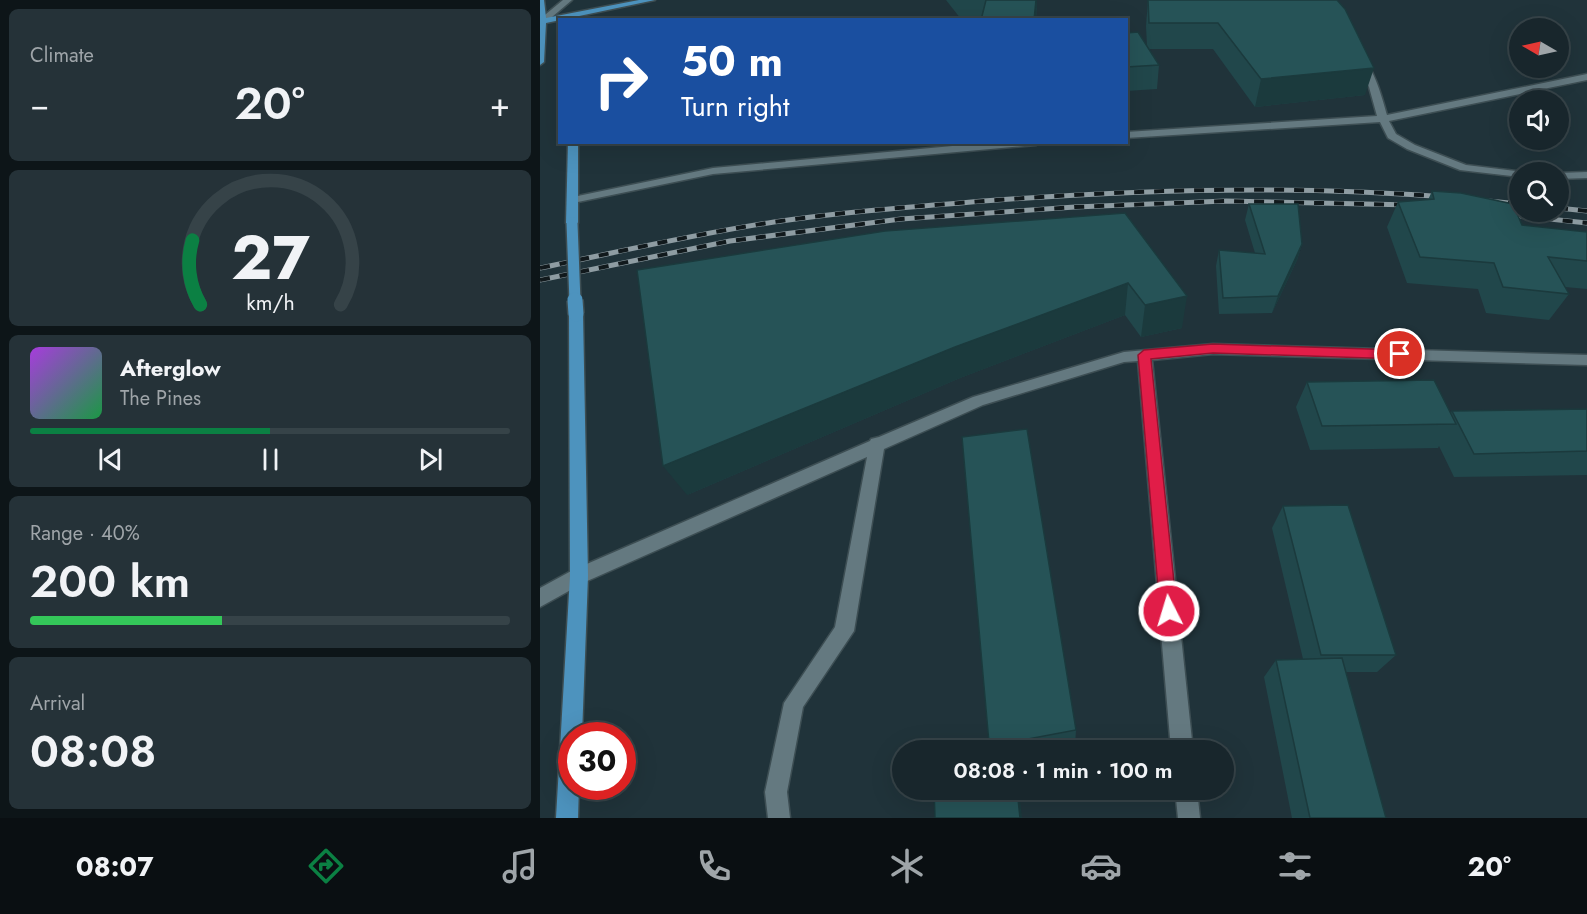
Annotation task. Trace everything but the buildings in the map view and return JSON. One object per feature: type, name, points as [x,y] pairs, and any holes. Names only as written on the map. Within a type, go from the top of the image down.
[{"type":"main road","points":[[540,0],[540,62]]},
{"type":"main road","points":[[568,0],[568,17],[651,0]]},
{"type":"main road","points":[[541,21],[558,18]]},
{"type":"main road","points":[[567,818],[579,576],[576,314],[572,223],[573,144]]},
{"type":"street","points":[[541,21],[568,0]]},
{"type":"street","points":[[1359,55],[1374,87],[1383,119],[1392,136],[1411,147],[1464,168],[1509,173]]},
{"type":"street","points":[[1128,135],[1383,119],[1587,77]]},
{"type":"street","points":[[573,200],[713,171],[1014,144]]},
{"type":"street","points":[[1569,176],[1587,175]]},
{"type":"street","points":[[540,598],[579,576],[877,443],[978,401],[1124,357],[1213,349],[1587,360]]},
{"type":"street","points":[[1144,355],[1181,740]]},
{"type":"street","points":[[780,818],[776,792],[794,703],[844,631],[877,443]]},
{"type":"street","points":[[1187,800],[1189,818]]},
{"type":"railway","points":[[540,268],[774,222],[997,200],[1109,193],[1222,190],[1334,191],[1446,197]]},
{"type":"railway","points":[[540,280],[730,241],[901,219],[1075,207],[1226,201],[1413,205]]},
{"type":"railway","points":[[1488,201],[1509,203]]},
{"type":"railway","points":[[1569,209],[1587,211]]},
{"type":"railway","points":[[1503,214],[1587,223]]},
{"type":"route","points":[[1169,611],[1144,355],[1213,349],[1400,354]]}]
